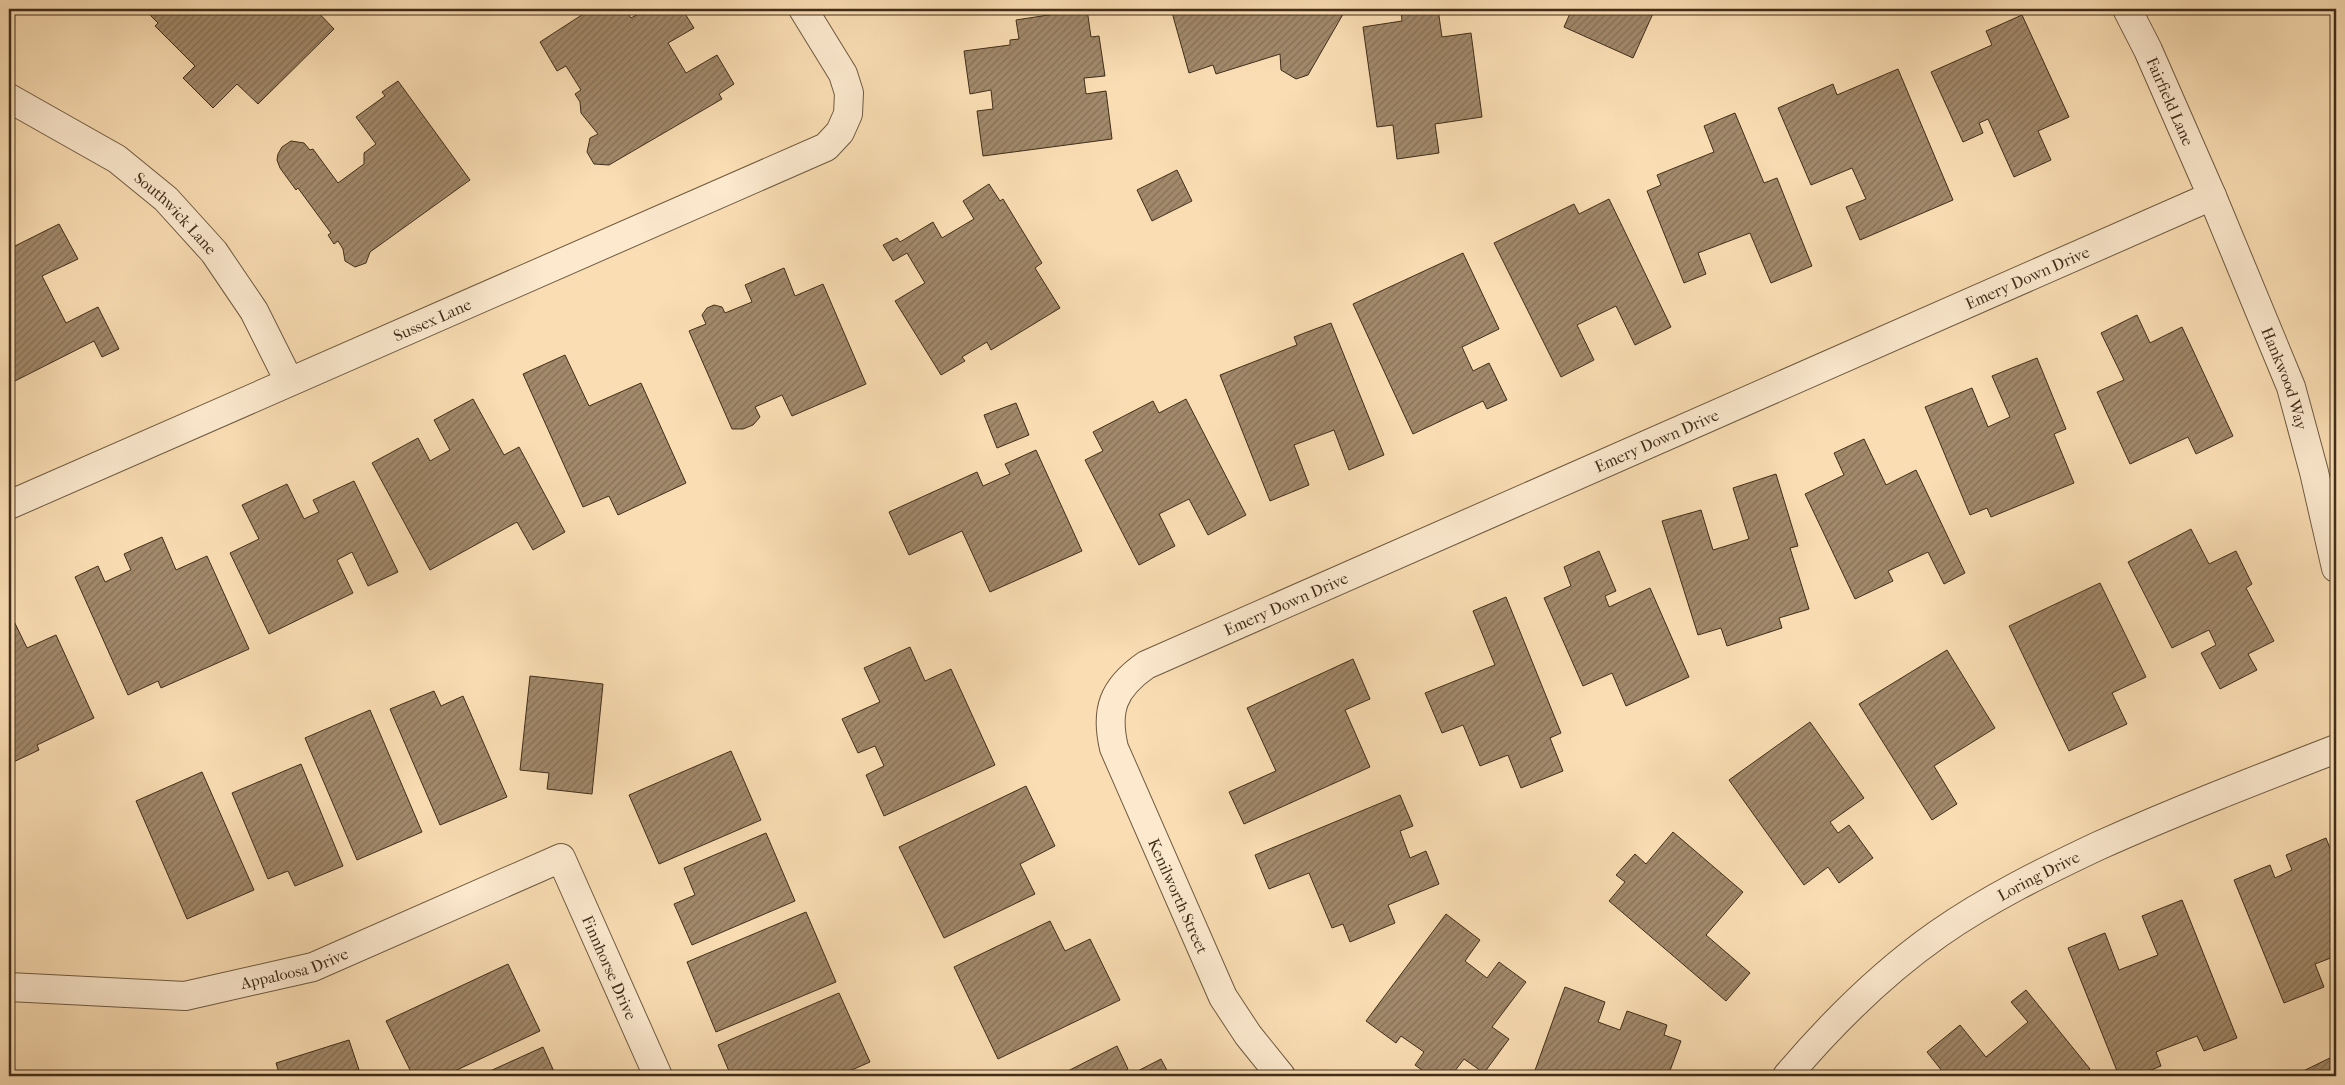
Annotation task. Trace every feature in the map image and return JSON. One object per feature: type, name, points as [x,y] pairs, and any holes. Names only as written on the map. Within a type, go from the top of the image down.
[{"type":"street","name":"Sussex Lane","points":[[9,505],[289,381],[826,148],[840,132],[848,114],[850,93],[844,74],[802,9]]},
{"type":"street","name":"Fairfield Lane","points":[[2126,9],[2148,50],[2212,196]]},
{"type":"street","name":"Southwick Lane","points":[[9,98],[116,159],[166,199],[219,259],[254,311],[289,381]]},
{"type":"street","name":"Hankwood Way","points":[[2212,196],[2290,387],[2314,472],[2336,568]]},
{"type":"street","name":"Emery Down Drive","points":[[1114,702],[1118,692],[1130,677],[1146,666],[2212,196]]},
{"type":"street","name":"Kenilworth Street","points":[[1114,702],[1111,710],[1110,730],[1114,748],[1219,988],[1248,1035],[1281,1076]]},
{"type":"street","name":"Loring Drive","points":[[1787,1076],[1820,1037],[1889,972],[1939,934],[1999,895],[2071,859],[2178,810],[2336,750]]},
{"type":"street","name":"Appaloosa Drive","points":[[9,987],[184,996],[313,967],[561,858]]},
{"type":"street","name":"Finnhorse Drive","points":[[561,858],[658,1076]]},
{"type":"building","points":[[150,9],[315,9],[334,29],[258,104],[237,84],[213,108],[183,78],[195,66],[155,26],[158,23],[147,12]]},
{"type":"building","points":[[591,9],[625,9],[631,18],[647,9],[682,9],[694,28],[668,43],[686,73],[717,55],[734,84],[719,94],[722,99],[609,165],[594,164],[587,152],[590,138],[598,134],[581,113],[580,102],[575,94],[581,90],[566,66],[557,71],[540,42]]},
{"type":"building","points":[[1087,9],[1091,37],[1099,36],[1105,76],[1084,78],[1086,94],[1106,91],[1112,139],[983,156],[977,111],[993,109],[991,90],[970,94],[964,51],[1010,45],[1010,40],[1019,39],[1016,20]]},
{"type":"building","points":[[1171,9],[1346,9],[1308,75],[1296,79],[1281,70],[1280,54],[1216,74],[1213,65],[1189,73]]},
{"type":"building","points":[[1401,9],[1438,9],[1442,37],[1471,33],[1482,117],[1435,124],[1439,153],[1397,159],[1393,125],[1377,127],[1363,27],[1402,21]]},
{"type":"building","points":[[1572,9],[1655,9],[1633,58],[1564,27]]},
{"type":"building","points":[[2022,15],[2069,117],[2038,131],[2051,160],[2014,177],[1988,119],[1979,123],[1983,133],[1963,142],[1931,72],[1992,45],[1986,31]]},
{"type":"building","points":[[1898,69],[1953,200],[1860,240],[1846,207],[1866,199],[1852,168],[1811,185],[1778,108],[1833,84],[1837,95]]},
{"type":"building","points":[[398,81],[470,180],[370,252],[366,263],[355,267],[345,261],[343,249],[338,241],[334,244],[328,235],[331,233],[298,188],[296,190],[280,168],[277,160],[278,154],[282,147],[291,141],[304,143],[310,150],[313,149],[338,183],[364,164],[364,153],[376,144],[356,117],[385,96],[382,92]]},
{"type":"building","points":[[1735,113],[1764,183],[1777,178],[1812,266],[1771,283],[1750,233],[1698,253],[1706,274],[1684,283],[1647,191],[1661,185],[1657,175],[1714,152],[1704,126]]},
{"type":"building","points":[[1177,170],[1192,201],[1152,221],[1137,190]]},
{"type":"building","points":[[989,184],[1000,201],[1003,199],[1042,263],[1035,268],[1060,308],[991,350],[987,342],[962,357],[965,361],[941,375],[895,301],[925,283],[907,253],[893,261],[883,245],[897,238],[900,242],[933,222],[942,238],[974,219],[963,201]]},
{"type":"building","points":[[1609,199],[1671,327],[1635,345],[1616,306],[1577,325],[1594,360],[1561,377],[1494,243],[1574,204],[1579,214]]},
{"type":"building","points":[[59,224],[78,259],[42,276],[66,323],[98,307],[119,349],[102,357],[94,341],[9,384],[9,249]]},
{"type":"building","points":[[1463,253],[1499,329],[1462,347],[1473,371],[1489,363],[1507,400],[1487,409],[1483,401],[1413,434],[1353,304]]},
{"type":"building","points":[[784,268],[795,296],[823,284],[866,384],[792,416],[782,395],[755,407],[760,417],[753,425],[743,429],[732,429],[689,331],[706,324],[702,315],[707,308],[714,305],[722,307],[725,313],[752,302],[745,285]]},
{"type":"building","points":[[2137,315],[2150,343],[2182,327],[2233,436],[2196,454],[2188,437],[2130,464],[2097,392],[2124,380],[2101,333]]},
{"type":"building","points":[[1331,323],[1384,455],[1349,470],[1334,430],[1294,445],[1309,485],[1270,501],[1220,375],[1297,345],[1294,337]]},
{"type":"building","points":[[565,355],[589,406],[641,383],[686,483],[618,515],[609,496],[583,507],[523,374]]},
{"type":"building","points":[[2037,358],[2066,429],[2054,434],[2074,483],[1991,517],[1987,508],[1970,515],[1925,407],[1972,388],[1988,427],[2010,417],[1992,376]]},
{"type":"building","points":[[473,399],[504,455],[519,447],[565,532],[533,550],[517,522],[430,570],[372,463],[418,438],[430,461],[450,450],[434,420]]},
{"type":"building","points":[[1186,399],[1246,515],[1208,535],[1189,499],[1159,514],[1175,546],[1139,565],[1085,460],[1103,451],[1093,432],[1153,401],[1159,413]]},
{"type":"building","points":[[1016,403],[1029,435],[997,448],[984,415]]},
{"type":"building","points":[[1864,439],[1886,485],[1916,470],[1965,573],[1944,584],[1928,552],[1888,571],[1893,581],[1855,599],[1805,494],[1844,475],[1834,453]]},
{"type":"building","points":[[1036,450],[1082,551],[990,592],[962,531],[909,555],[889,512],[977,472],[983,486],[1010,474],[1005,464]]},
{"type":"building","points":[[1776,474],[1798,546],[1790,548],[1809,609],[1779,618],[1782,628],[1727,646],[1721,628],[1698,635],[1662,521],[1701,510],[1713,550],[1749,539],[1733,488]]},
{"type":"building","points":[[354,481],[398,572],[368,586],[352,552],[337,560],[353,593],[269,634],[230,553],[259,539],[242,505],[287,484],[304,519],[319,512],[313,500]]},
{"type":"building","points":[[2191,529],[2209,564],[2236,551],[2252,584],[2246,588],[2274,641],[2248,654],[2257,670],[2220,689],[2201,653],[2216,645],[2209,630],[2172,648],[2128,562]]},
{"type":"building","points":[[162,537],[176,570],[207,556],[249,649],[161,688],[158,681],[128,695],[75,577],[98,566],[105,582],[131,570],[124,554]]},
{"type":"building","points":[[1599,551],[1616,591],[1605,596],[1609,607],[1650,588],[1689,677],[1626,706],[1612,673],[1583,686],[1544,598],[1571,586],[1564,567]]},
{"type":"building","points":[[2100,583],[2146,677],[2112,693],[2127,724],[2069,751],[2009,626]]},
{"type":"building","points":[[1506,597],[1561,733],[1550,738],[1563,771],[1521,788],[1508,755],[1480,766],[1463,725],[1442,733],[1425,693],[1495,665],[1473,611]]},
{"type":"building","points":[[9,611],[27,648],[56,635],[94,718],[37,745],[39,750],[9,764]]},
{"type":"building","points":[[910,647],[925,681],[951,669],[995,765],[884,816],[866,775],[884,766],[875,746],[858,753],[842,719],[880,702],[864,668]]},
{"type":"building","points":[[1947,650],[1995,728],[1934,766],[1957,804],[1932,820],[1859,704]]},
{"type":"building","points":[[1353,659],[1370,699],[1345,710],[1370,767],[1244,824],[1229,792],[1276,771],[1247,708]]},
{"type":"building","points":[[530,676],[603,684],[592,794],[547,789],[549,773],[520,770]]},
{"type":"building","points":[[434,691],[441,706],[463,696],[507,797],[440,825],[390,709]]},
{"type":"building","points":[[370,710],[422,832],[357,860],[305,738]]},
{"type":"building","points":[[1810,722],[1864,798],[1830,822],[1838,833],[1849,825],[1873,858],[1839,883],[1828,867],[1804,885],[1729,780]]},
{"type":"building","points":[[731,751],[761,820],[659,864],[629,795]]},
{"type":"building","points":[[301,764],[343,866],[295,886],[288,871],[268,879],[232,793]]},
{"type":"building","points":[[202,772],[254,890],[187,919],[136,801]]},
{"type":"building","points":[[1026,786],[1055,846],[1020,864],[1035,894],[944,938],[899,847]]},
{"type":"building","points":[[1400,795],[1413,826],[1400,831],[1410,858],[1426,851],[1439,884],[1388,905],[1395,923],[1350,942],[1343,924],[1332,928],[1309,873],[1269,889],[1255,855]]},
{"type":"building","points":[[1673,832],[1743,892],[1706,935],[1750,973],[1726,1001],[1609,901],[1625,882],[1616,875],[1635,854],[1646,864]]},
{"type":"building","points":[[766,833],[795,901],[692,945],[674,904],[695,895],[684,868]]},
{"type":"building","points":[[2326,838],[2336,864],[2336,956],[2315,964],[2324,987],[2284,1003],[2234,880],[2270,865],[2275,878],[2292,870],[2286,855]]},
{"type":"building","points":[[2182,900],[2237,1038],[2204,1051],[2197,1036],[2156,1052],[2161,1066],[2136,1076],[2119,1076],[2068,948],[2105,933],[2119,970],[2158,955],[2142,916]]},
{"type":"building","points":[[806,912],[836,982],[716,1032],[687,962]]},
{"type":"building","points":[[1446,914],[1480,940],[1465,961],[1487,978],[1499,962],[1526,982],[1492,1027],[1509,1039],[1484,1073],[1464,1059],[1451,1076],[1430,1076],[1415,1065],[1424,1052],[1401,1036],[1396,1043],[1366,1021]]},
{"type":"building","points":[[1050,921],[1065,951],[1090,939],[1120,1000],[998,1059],[954,967]]},
{"type":"building","points":[[508,964],[540,1031],[444,1076],[413,1076],[386,1021]]},
{"type":"building","points":[[1565,987],[1605,1002],[1598,1022],[1620,1030],[1627,1011],[1667,1025],[1664,1035],[1681,1041],[1668,1076],[1653,1076],[1641,1072],[1640,1076],[1533,1076]]},
{"type":"building","points":[[2026,990],[2090,1069],[2081,1076],[1946,1076],[1927,1052],[1960,1025],[1986,1057],[2028,1022],[2011,1002]]},
{"type":"building","points":[[839,993],[870,1062],[838,1076],[731,1076],[718,1045]]},
{"type":"building","points":[[349,1040],[361,1076],[280,1076],[276,1063]]},
{"type":"building","points":[[1117,1046],[1128,1069],[1115,1076],[1058,1076]]},
{"type":"building","points":[[543,1047],[556,1076],[479,1076]]},
{"type":"building","points":[[2336,1055],[2336,1076],[2293,1076]]},
{"type":"building","points":[[1161,1059],[1170,1076],[1128,1076]]},
{"type":"building","points":[[250,1071],[252,1076],[232,1076]]}]
